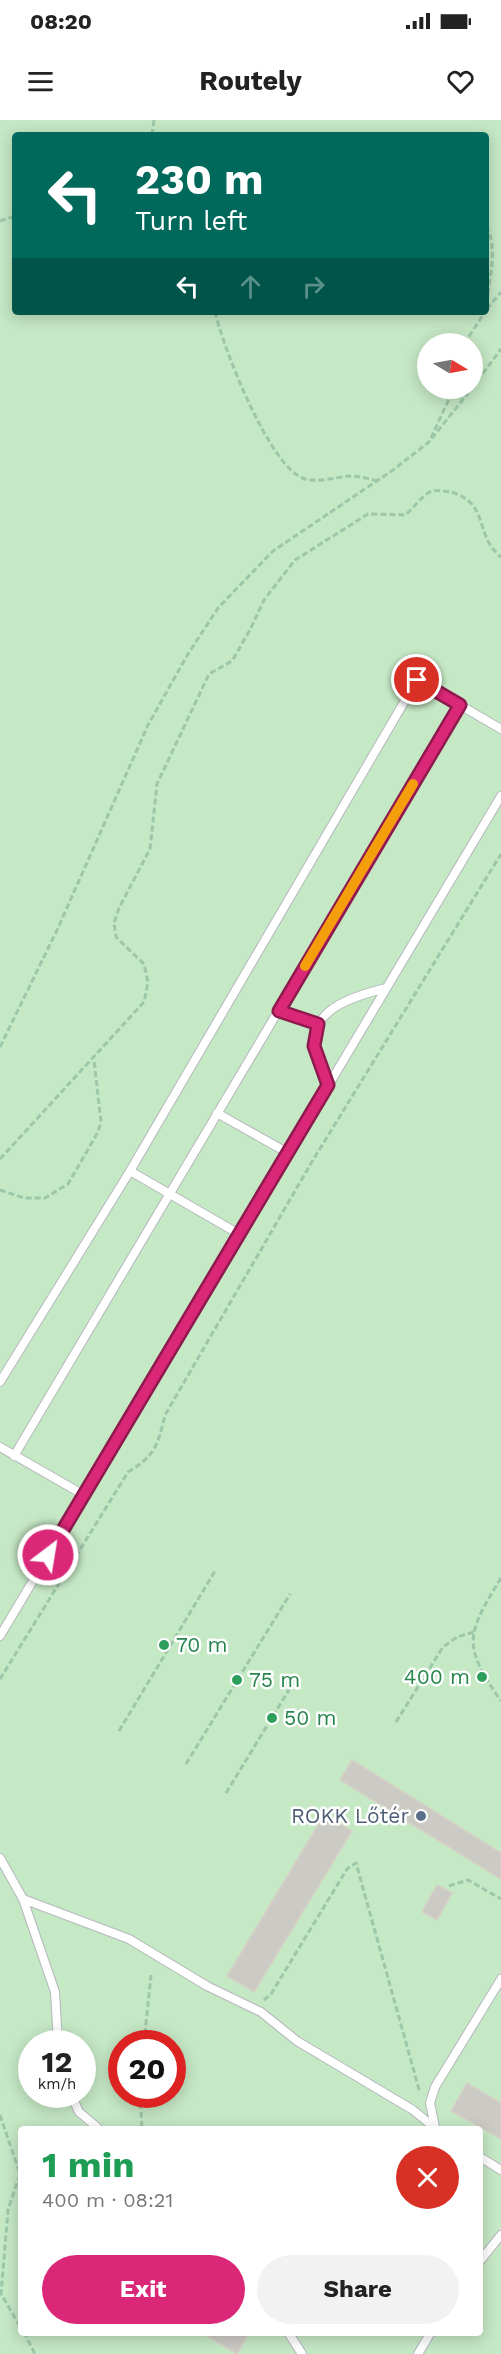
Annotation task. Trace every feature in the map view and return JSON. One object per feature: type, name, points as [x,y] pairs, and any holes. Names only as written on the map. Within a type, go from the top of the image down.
[{"type":"lane","points":[[0,1382],[130,1171],[417,680],[501,729]]},
{"type":"lane","points":[[14,1456],[460,705]]},
{"type":"lane","points":[[0,1636],[501,796]]},
{"type":"lane","points":[[328,1085],[314,1046],[318,1024],[331,1008],[345,1000],[386,988]]},
{"type":"lane","points":[[279,1011],[318,1024]]},
{"type":"lane","points":[[218,1113],[288,1153]]},
{"type":"lane","points":[[130,1171],[239,1234]]},
{"type":"lane","points":[[0,1448],[84,1495]]},
{"type":"lane","points":[[0,1858],[23,1899],[55,1992],[57,2030]]},
{"type":"lane","points":[[23,1899],[129,1939],[207,1986],[261,2012],[297,2041],[413,2110],[433,2126]]},
{"type":"lane","points":[[434,2126],[430,2103],[435,2087],[501,1979]]},
{"type":"lane","points":[[77,2108],[96,2126]]},
{"type":"lane","points":[[483,2159],[501,2170]]},
{"type":"lane","points":[[483,2257],[501,2235]]},
{"type":"lane","points":[[291,2336],[302,2354]]},
{"type":"lane","points":[[418,2354],[429,2336]]},
{"type":"path","points":[[489,231],[493,255],[489,273]]},
{"type":"path","points":[[489,307],[501,292]]},
{"type":"path","points":[[216,315],[237,376],[277,456],[292,474],[307,480],[353,476],[378,481]]},
{"type":"path","points":[[471,333],[483,315]]},
{"type":"path","points":[[483,373],[501,349]]},
{"type":"path","points":[[429,442],[449,399]]},
{"type":"path","points":[[0,1047],[58,927],[148,725],[188,654],[218,608],[273,551],[378,481],[429,442],[464,399]]},
{"type":"path","points":[[0,1159],[93,1059],[113,1033],[129,1022],[144,1002],[148,982],[144,964],[116,937],[114,923],[119,908],[150,849],[157,784],[209,674],[232,661],[264,600],[295,560],[368,514],[405,515],[429,492],[442,490],[465,496],[478,510],[491,549],[501,557]]},
{"type":"path","points":[[0,1679],[128,1472],[148,1460],[154,1451],[159,1442],[165,1415],[313,1160],[501,854]]},
{"type":"path","points":[[0,1190],[24,1198],[45,1198],[68,1184],[99,1132],[102,1122],[93,1059]]},
{"type":"path","points":[[119,1731],[215,1571]]},
{"type":"path","points":[[501,1578],[483,1608],[471,1646],[481,1673],[501,1701]]},
{"type":"path","points":[[186,1764],[290,1594]]},
{"type":"path","points":[[396,1722],[443,1647],[457,1637],[474,1632]]},
{"type":"path","points":[[226,1793],[295,1680]]},
{"type":"path","points":[[252,2008],[272,1994],[347,1869],[356,1863],[422,2097],[431,2116]]},
{"type":"path","points":[[449,1886],[468,1880],[501,1899]]},
{"type":"path","points":[[145,2030],[151,1975]]},
{"type":"path","points":[[141,2108],[142,2126]]},
{"type":"path","points":[[0,2115],[18,2168]]},
{"type":"path","points":[[18,2180],[8,2210],[1,2294],[18,2323]]},
{"type":"path","points":[[26,2336],[36,2354]]},
{"type":"green space","points":[[0,120],[501,120],[501,2354],[0,2354]]},
{"type":"building","name":"ROKK Lőtér","points":[[352,1760],[501,1853],[501,1879],[340,1780]]},
{"type":"building","points":[[324,1815],[352,1831],[254,1992],[227,1976]]},
{"type":"building","points":[[437,1885],[452,1893],[437,1920],[422,1912]]},
{"type":"building","points":[[467,2083],[501,2103],[501,2139],[483,2129],[483,2126],[478,2126],[451,2111]]},
{"type":"building","points":[[207,2336],[248,2336],[237,2354]]},
{"type":"slow traffic","points":[[305,966],[413,784]]},
{"type":"place","name":"70 m","points":[[164,1645]]},
{"type":"place","name":"400 m","points":[[482,1677]]},
{"type":"place","name":"75 m","points":[[237,1680]]},
{"type":"place","name":"50 m","points":[[272,1718]]},
{"type":"place","name":"ROKK Lőtér","points":[[421,1816]]},
{"type":"route","points":[[48,1555],[328,1085],[321,1071],[314,1046],[318,1024],[279,1011],[460,705],[417,680]]}]
